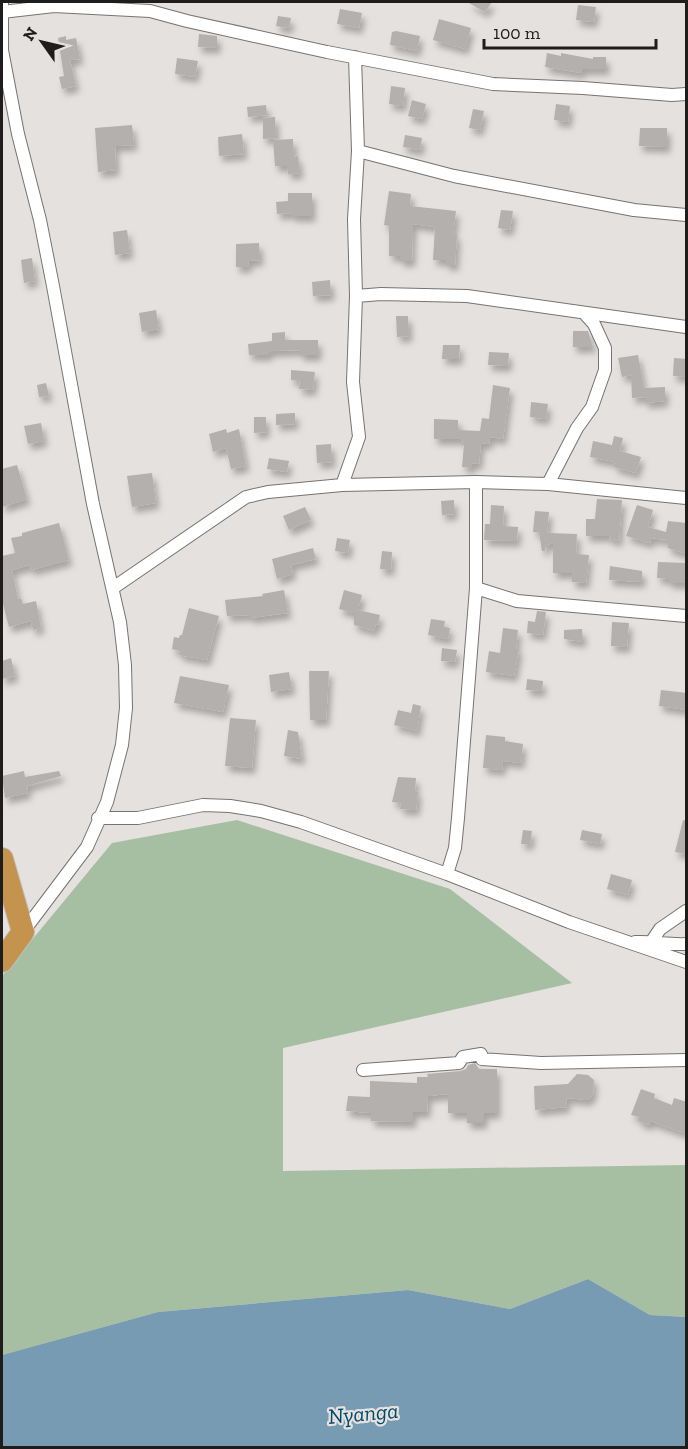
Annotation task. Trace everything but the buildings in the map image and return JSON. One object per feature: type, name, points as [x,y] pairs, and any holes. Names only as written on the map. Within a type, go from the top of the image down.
[{"type":"highway","points":[[2,859],[23,932],[2,961]]},
{"type":"street","points":[[2,2],[2,50],[18,134],[49,264],[93,504],[120,622],[125,665],[126,708],[122,745],[106,802],[87,847],[23,932]]},
{"type":"street","points":[[2,12],[54,6],[150,11],[355,57],[493,84],[687,94]]},
{"type":"street","points":[[342,485],[359,437],[353,382],[356,296],[354,219],[358,152],[355,57]]},
{"type":"street","points":[[358,152],[454,176],[634,210],[687,215]]},
{"type":"street","points":[[356,296],[381,294],[467,296],[687,327]]},
{"type":"street","points":[[548,484],[577,428],[592,407],[605,370],[605,348],[594,324],[585,314]]},
{"type":"street","points":[[113,588],[246,497],[268,492],[342,485],[476,482],[548,484],[687,498]]},
{"type":"street","points":[[447,874],[455,848],[476,588],[476,482]]},
{"type":"street","points":[[476,588],[517,601],[687,616]]},
{"type":"street","points":[[98,818],[138,818],[203,806],[230,806],[261,810],[447,874],[627,943],[687,962]]},
{"type":"street","points":[[652,941],[660,929],[687,911]]},
{"type":"street","points":[[627,943],[652,941],[663,945],[687,944]]},
{"type":"street","points":[[363,1070],[459,1063],[463,1057],[481,1054],[482,1059],[541,1063],[687,1060]]},
{"type":"green space","points":[[237,820],[450,889],[572,983],[283,1048],[283,1171],[686,1165],[686,1317],[650,1315],[588,1279],[510,1309],[408,1290],[158,1312],[2,1355],[2,976],[112,843]]},
{"type":"water","name":"Nyanga","points":[[588,1279],[650,1315],[686,1317],[686,1447],[2,1447],[2,1355],[158,1312],[408,1290],[510,1309]]}]
